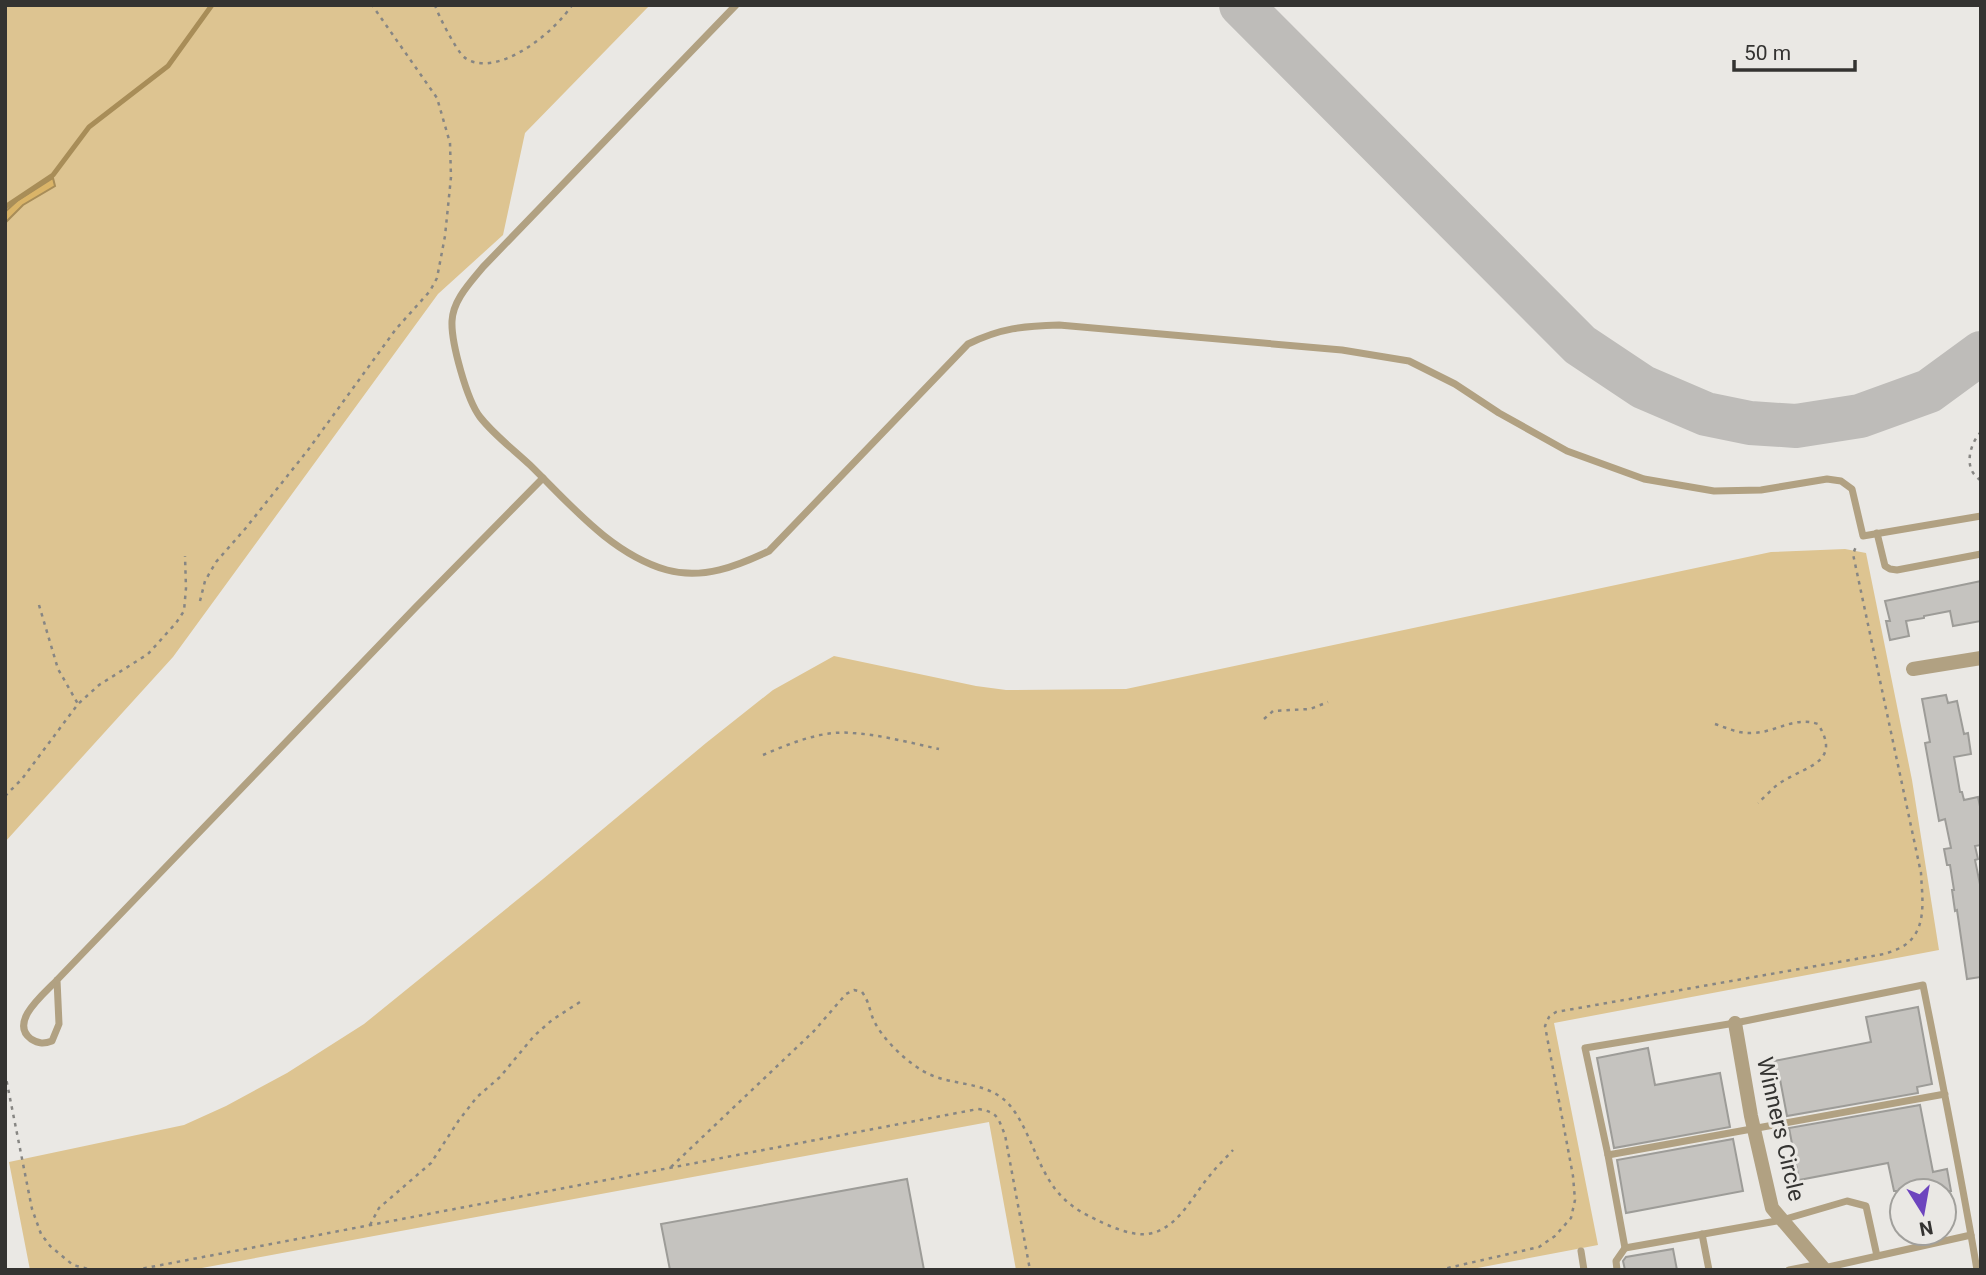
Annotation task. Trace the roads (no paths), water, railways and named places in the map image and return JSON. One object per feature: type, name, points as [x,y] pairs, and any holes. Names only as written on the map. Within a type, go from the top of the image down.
[{"type":"street","points":[[1913,669],[1981,658]]},
{"type":"street","name":"Winners Circle","points":[[1735,1023],[1754,1130],[1772,1208],[1823,1267]]},
{"type":"lane","points":[[736,5],[483,267],[458,299],[452,321],[460,372],[479,416],[597,530],[634,557],[668,571],[700,574],[734,567],[769,551],[968,344],[992,332],[1027,326],[1059,325],[1342,350],[1409,361],[1455,384],[1499,413],[1567,451],[1644,479],[1714,491],[1761,490],[1827,479],[1841,481],[1852,489],[1863,536],[1981,516]]},
{"type":"lane","points":[[57,980],[59,1024],[52,1041],[45,1044],[36,1042],[26,1035],[23,1026],[26,1014],[57,980],[415,608],[543,478]]},
{"type":"lane","points":[[1877,533],[1885,566],[1890,569],[1981,554]]},
{"type":"lane","points":[[1625,1248],[1585,1048],[1735,1023],[1923,985],[1977,1270]]},
{"type":"lane","points":[[1608,1155],[1945,1094]]},
{"type":"lane","points":[[1617,1270],[1616,1261],[1625,1248],[1782,1220],[1847,1201],[1866,1206],[1877,1256]]},
{"type":"lane","points":[[1702,1234],[1709,1270]]},
{"type":"lane","points":[[1789,1270],[1823,1267],[1971,1235]]},
{"type":"lane","points":[[1581,1251],[1584,1270]]},
{"type":"waterway","points":[[5,207],[53,175],[89,127],[168,66],[212,5]]}]
